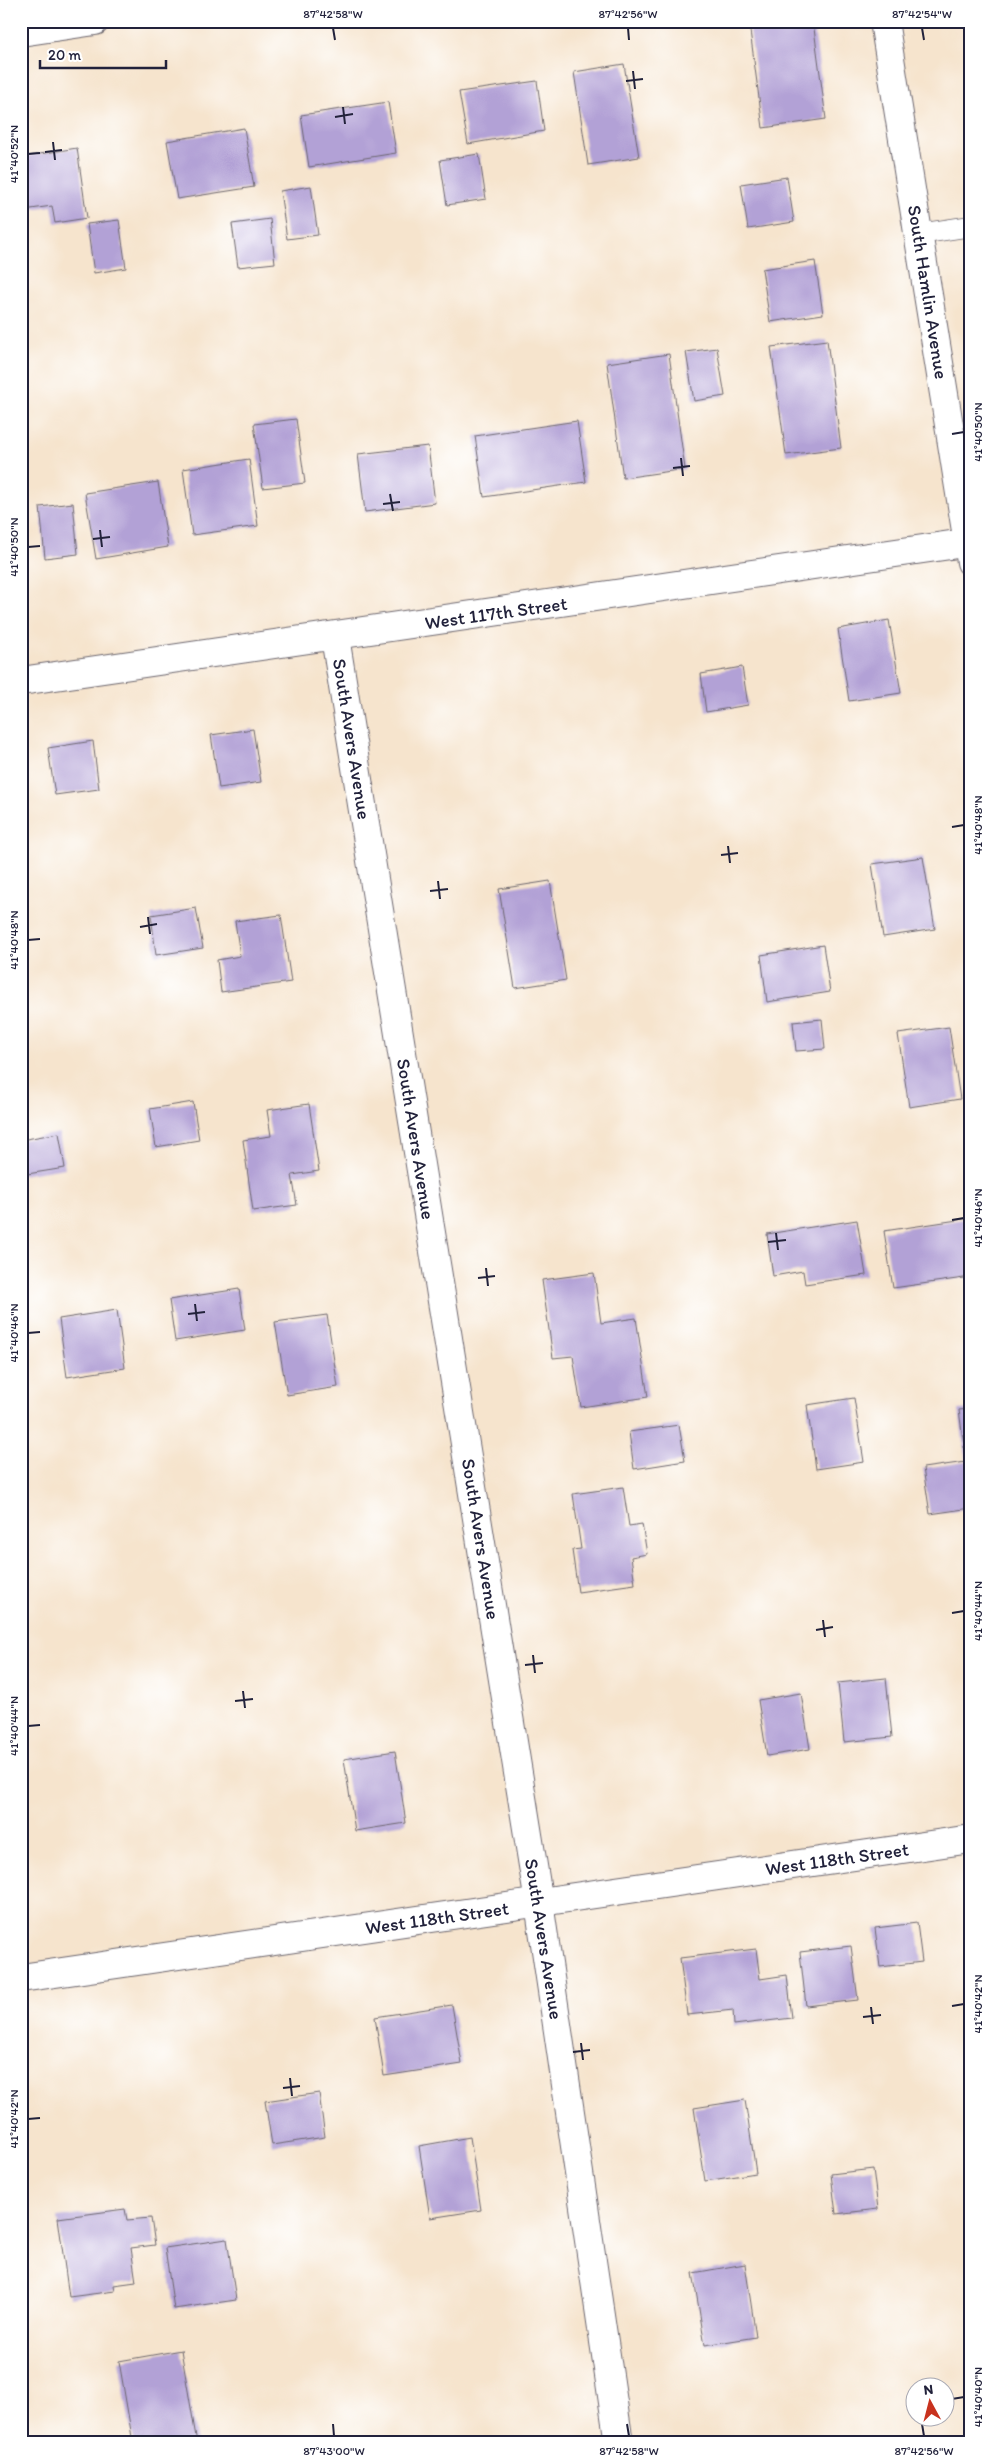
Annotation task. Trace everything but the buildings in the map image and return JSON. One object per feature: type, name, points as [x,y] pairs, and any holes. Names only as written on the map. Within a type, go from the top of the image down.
[{"type":"street","points":[[21,32],[95,21]]},
{"type":"street","name":"South Hamlin Avenue","points":[[884,21],[970,549]]},
{"type":"street","name":"West 117th Street","points":[[21,681],[970,549]]},
{"type":"street","name":"South Avers Avenue","points":[[335,637],[539,1903],[619,2443]]},
{"type":"street","name":"West 118th Street","points":[[21,1978],[971,1839]]},
{"type":"lane","points":[[919,234],[971,226]]}]
